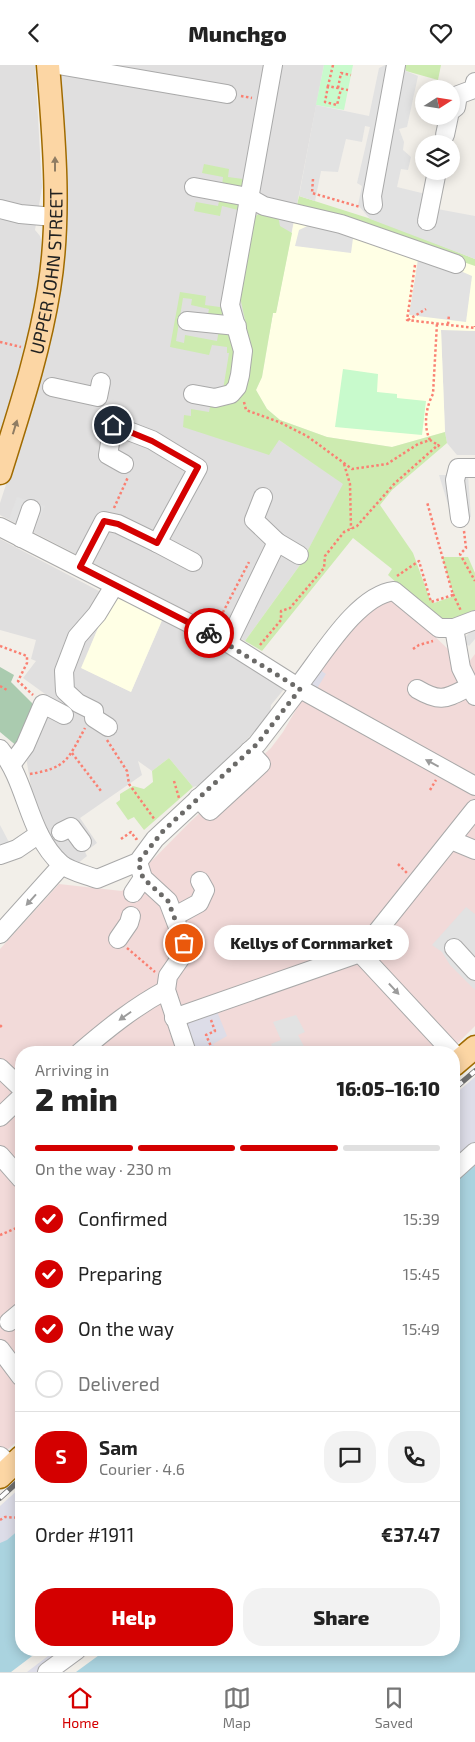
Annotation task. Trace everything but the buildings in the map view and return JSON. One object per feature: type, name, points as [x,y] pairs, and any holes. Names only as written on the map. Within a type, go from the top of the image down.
[{"type":"main road","name":"UPPER JOHN STREET","points":[[0,473],[39,384],[36,356],[50,287],[54,217],[55,147],[48,65]]},
{"type":"street","points":[[58,65],[227,94]]},
{"type":"street","points":[[193,394],[215,398],[232,394],[236,387],[243,351],[230,305],[273,65]]},
{"type":"street","points":[[373,205],[372,195],[396,65]]},
{"type":"street","points":[[460,94],[474,89],[475,83]]},
{"type":"street","points":[[445,135],[447,125]]},
{"type":"street","points":[[427,221],[435,180]]},
{"type":"street","points":[[194,187],[248,197],[264,206],[306,214],[456,264]]},
{"type":"street","points":[[0,209],[20,214],[54,217]]},
{"type":"street","points":[[186,321],[237,326]]},
{"type":"street","points":[[39,384],[98,397],[101,382]]},
{"type":"street","points":[[124,465],[108,455],[113,425],[152,441],[198,467],[157,543]]},
{"type":"street","points":[[460,518],[455,480],[458,468],[475,468]]},
{"type":"street","points":[[264,497],[254,520],[277,543],[299,555]]},
{"type":"street","points":[[21,538],[31,509]]},
{"type":"street","points":[[80,567],[104,521],[118,524],[193,562]]},
{"type":"street","points":[[0,527],[228,643],[250,659],[300,689],[475,786]]},
{"type":"street","points":[[228,643],[277,543]]},
{"type":"street","points":[[101,722],[94,711],[78,703],[65,691],[64,671],[77,637],[98,614],[114,586]]},
{"type":"street","points":[[133,893],[140,870],[163,831],[268,732],[300,689],[302,681],[342,628],[387,593],[439,628],[468,625],[461,668],[472,692],[445,699],[434,699],[417,689]]},
{"type":"street","points":[[14,770],[43,704],[64,715]]},
{"type":"street","points":[[0,749],[14,770],[26,806],[39,834],[62,865],[97,879],[140,870]]},
{"type":"street","points":[[174,1018],[360,953],[475,809]]},
{"type":"street","points":[[61,832],[71,827],[82,842]]},
{"type":"street","points":[[0,855],[17,849],[39,834]]},
{"type":"street","points":[[451,840],[475,850]]},
{"type":"street","points":[[0,934],[62,865]]},
{"type":"street","points":[[87,1046],[116,1021],[167,983],[185,949],[175,916],[168,901],[140,870]]},
{"type":"street","points":[[175,916],[199,903],[205,891],[200,881]]},
{"type":"street","points":[[118,939],[129,923],[131,916]]},
{"type":"street","points":[[454,948],[475,971]]},
{"type":"street","points":[[360,953],[449,1046]]},
{"type":"street","points":[[167,983],[174,1018],[184,1046]]},
{"type":"street","points":[[0,1068],[15,1082]]},
{"type":"street","points":[[0,1117],[15,1103]]},
{"type":"street","points":[[460,1166],[475,1152]]},
{"type":"street","points":[[0,1155],[15,1172]]},
{"type":"street","points":[[0,1349],[15,1369]]},
{"type":"street","points":[[47,1672],[68,1656]]},
{"type":"path","points":[[333,65],[325,102],[337,105],[341,73],[351,75]]},
{"type":"path","points":[[328,86],[348,90]]},
{"type":"path","points":[[227,94],[266,101]]},
{"type":"path","points":[[313,179],[312,193],[355,207],[373,205]]},
{"type":"path","points":[[407,320],[417,251]]},
{"type":"path","points":[[407,320],[426,309]]},
{"type":"path","points":[[448,324],[450,315]]},
{"type":"path","points":[[407,320],[475,327]]},
{"type":"path","points":[[250,659],[281,621],[281,611],[290,608],[324,569],[325,557],[333,544],[344,532],[357,527],[395,483],[440,447],[430,440],[425,431],[429,401],[433,394],[436,323]]},
{"type":"path","points":[[236,387],[246,410],[307,436],[352,469],[387,464],[418,444],[430,440]]},
{"type":"path","points":[[343,463],[350,484],[351,529]]},
{"type":"path","points":[[104,521],[114,507],[129,475],[124,465]]},
{"type":"path","points":[[387,593],[394,579],[419,561],[431,602],[453,595],[427,502]]},
{"type":"path","points":[[460,518],[466,548],[460,554],[475,581]]},
{"type":"path","points":[[451,590],[468,625]]},
{"type":"path","points":[[414,649],[419,645],[440,639]]},
{"type":"path","points":[[0,646],[27,656],[27,663],[18,681],[43,704]]},
{"type":"path","points":[[0,686],[7,690]]},
{"type":"path","points":[[14,770],[45,771],[66,762],[85,728],[101,722],[107,741],[127,771],[129,784],[163,831]]},
{"type":"path","points":[[72,753],[101,791]]},
{"type":"path","points":[[174,781],[180,801]]},
{"type":"path","points":[[121,839],[131,831],[136,839],[143,834]]},
{"type":"path","points":[[118,939],[167,983]]},
{"type":"path","points":[[205,1007],[215,1031],[206,1035],[211,1046]]},
{"type":"path","points":[[0,1235],[15,1229]]},
{"type":"path","points":[[0,1520],[5,1517],[15,1518]]},
{"type":"shaded area","points":[[0,65],[35,65],[42,187],[35,230],[40,236],[43,247],[41,291],[0,444]]},
{"type":"shaded area","points":[[57,65],[324,65],[276,313],[274,313],[256,390],[279,440],[344,484],[300,565],[245,641],[0,515],[0,503],[33,401]]},
{"type":"shaded area","points":[[385,65],[404,65],[406,71],[418,76],[417,80],[415,80],[415,90],[407,127],[399,129],[404,142],[403,150],[411,157],[408,170],[401,169],[397,187],[434,196],[432,208],[475,216],[475,259],[370,219],[358,205],[362,186],[357,183],[370,127],[365,126],[362,142],[346,139],[338,172],[321,171],[315,201],[299,196],[316,105],[369,116],[379,68]]},
{"type":"shaded area","points":[[299,196],[475,259],[475,331],[441,330],[445,432],[392,447],[327,437],[280,420],[267,409],[256,390],[262,377],[273,313],[276,313]]},
{"type":"shaded area","points":[[318,221],[354,231],[351,253],[295,246],[299,230]]},
{"type":"shaded area","points":[[419,253],[472,276],[466,322],[409,315]]},
{"type":"shaded area","points":[[441,329],[475,331],[475,455],[457,455],[447,443]]},
{"type":"shaded area","points":[[439,475],[468,475],[471,517],[453,521]]},
{"type":"shaded area","points":[[17,497],[45,506],[34,532],[9,519]]},
{"type":"shaded area","points":[[0,539],[99,591],[116,594],[101,621],[82,668],[131,692],[163,618],[250,663],[285,688],[271,705],[270,717],[200,785],[193,787],[169,758],[152,771],[138,761],[142,775],[80,818],[97,843],[85,852],[87,856],[77,864],[67,859],[48,835],[34,805],[25,751],[52,699],[23,678],[36,661],[31,659],[36,640],[0,630]]},
{"type":"shaded area","points":[[116,594],[163,618],[131,692],[81,668],[101,621]]},
{"type":"shaded area","points":[[382,600],[398,601],[450,651],[469,662],[475,654],[475,1026],[455,1046],[15,1046],[15,1443],[0,1456],[0,949],[59,884],[122,891],[190,822],[271,748],[283,732],[319,670],[363,614]]},
{"type":"shaded area","points":[[475,626],[475,639],[469,646],[462,641]]},
{"type":"shaded area","points":[[0,667],[14,675],[11,682],[32,703],[34,710],[18,747],[0,732]]},
{"type":"shaded area","points":[[317,668],[326,674],[316,690],[308,687]]},
{"type":"shaded area","points":[[0,825],[11,846],[0,856]]},
{"type":"shaded area","points":[[466,907],[475,914],[475,990],[450,965],[442,952],[432,945]]},
{"type":"shaded area","points":[[220,1009],[218,1014],[227,1036],[213,1044],[214,1046],[194,1046],[184,1023]]},
{"type":"shaded area","points":[[296,1015],[305,1032],[298,1035],[304,1046],[272,1046],[271,1044],[281,1040],[273,1022]]},
{"type":"shaded area","points":[[475,1077],[475,1149],[470,1144],[460,1153],[460,1090]]},
{"type":"shaded area","points":[[15,1492],[15,1533],[0,1547],[0,1506]]},
{"type":"shaded area","points":[[48,1656],[85,1656],[64,1672],[27,1672]]},
{"type":"green space","points":[[324,65],[353,65],[344,110],[316,105]]},
{"type":"green space","points":[[404,65],[441,65],[438,80],[406,71]]},
{"type":"green space","points":[[204,164],[229,169],[228,177],[243,179],[241,190],[222,186],[223,177],[202,173]]},
{"type":"green space","points":[[299,196],[390,225],[475,259],[475,266],[297,205]]},
{"type":"green space","points":[[220,197],[240,201],[238,210],[222,206],[220,216],[194,211],[196,202],[218,206]]},
{"type":"green space","points":[[262,212],[278,216],[280,226],[292,233],[276,313],[273,313],[262,377],[256,390],[267,409],[280,420],[327,437],[392,447],[445,432],[447,443],[392,490],[380,505],[413,553],[429,597],[434,603],[454,596],[442,557],[468,557],[475,573],[475,610],[444,622],[438,620],[388,575],[392,569],[353,538],[262,651],[245,641],[300,565],[343,484],[279,440],[269,455],[183,427],[184,415],[191,416],[191,409],[209,412],[211,402],[245,389],[251,348],[240,297],[254,217]]},
{"type":"green space","points":[[180,292],[206,296],[205,305],[227,308],[223,317],[207,319],[209,309],[191,305],[192,299],[183,298],[176,341],[184,343],[185,335],[217,341],[219,330],[231,334],[234,350],[228,388],[223,390],[229,353],[227,353],[227,347],[212,345],[209,355],[170,347]]},
{"type":"green space","points":[[343,369],[378,374],[377,392],[397,394],[397,398],[426,401],[422,435],[335,427]]},
{"type":"green space","points":[[169,758],[193,787],[144,830],[134,817],[128,820],[116,803],[120,800],[120,794],[133,786],[144,789],[153,782],[152,771]]},
{"type":"water","points":[[475,1164],[475,1672],[76,1672],[98,1656],[460,1656],[460,1178]]},
{"type":"water","points":[[15,1533],[15,1656],[32,1656],[11,1672],[0,1672],[0,1543]]},
{"type":"railway","points":[[460,1084],[475,1071]]},
{"type":"railway","points":[[0,1498],[15,1484]]},
{"type":"way so far","points":[[184,943],[168,901],[143,878],[138,862],[163,831],[257,744],[300,689],[209,633]]},
{"type":"place","name":"Kellys of Cornmarket","points":[[184,943]]},
{"type":"route","points":[[113,425],[152,441],[198,467],[157,543],[118,524],[104,521],[80,567],[209,633]]}]
